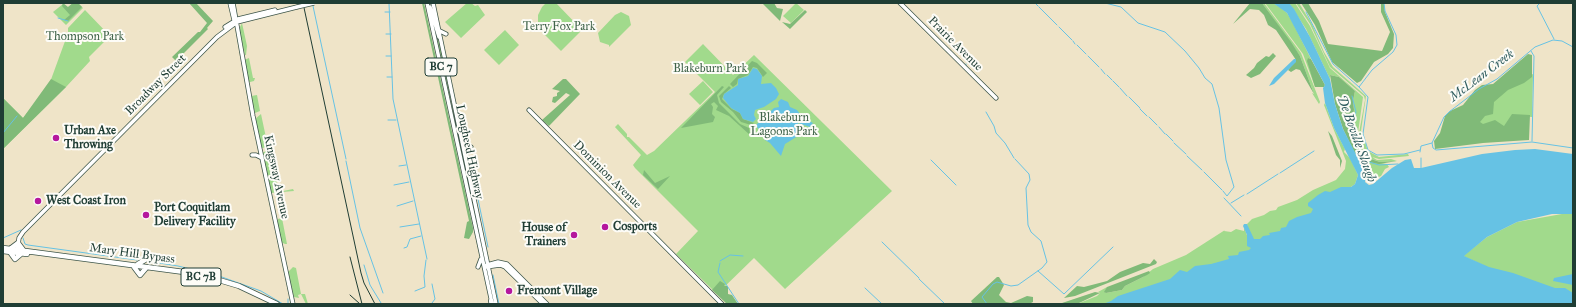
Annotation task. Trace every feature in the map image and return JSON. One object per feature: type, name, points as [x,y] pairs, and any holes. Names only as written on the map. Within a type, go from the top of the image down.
[{"type":"highway","points":[[18,243],[20,252],[15,259],[10,250],[18,243]]},
{"type":"highway","name":"Mary Hill Bypass","points":[[3,248],[20,252],[136,266],[184,274],[215,281],[247,292],[271,304]]},
{"type":"highway","name":"Mary Hill Bypass","points":[[3,251],[10,250]]},
{"type":"highway","points":[[136,266],[150,257],[150,263],[152,266]]},
{"type":"highway","name":"Mary Hill Bypass","points":[[136,266],[152,266],[186,271],[216,278],[248,290],[277,304]]},
{"type":"main road","name":"Kingsway Avenue","points":[[232,3],[235,12],[233,23]]},
{"type":"main road","name":"Kingsway Avenue","points":[[232,3],[233,23],[237,29],[262,158],[293,304]]},
{"type":"main road","points":[[297,6],[304,3]]},
{"type":"main road","points":[[242,19],[237,29],[233,23],[242,19],[314,3]]},
{"type":"main road","points":[[428,3],[437,35],[440,37],[446,34],[438,30]]},
{"type":"main road","name":"Lougheed Highway","points":[[428,3],[481,255],[491,278],[496,304]]},
{"type":"main road","name":"Lougheed Highway","points":[[433,3],[486,256],[485,274],[492,303]]},
{"type":"main road","name":"Prairie Avenue","points":[[900,3],[996,98]]},
{"type":"main road","points":[[235,12],[242,19]]},
{"type":"main road","name":"Broadway Street","points":[[18,243],[26,229],[217,37],[233,23]]},
{"type":"main road","points":[[448,101],[462,149]]},
{"type":"main road","name":"Dominion Avenue","points":[[529,110],[722,304]]},
{"type":"main road","points":[[462,142],[471,147],[465,156]]},
{"type":"main road","points":[[252,155],[262,158]]},
{"type":"main road","points":[[481,255],[481,261],[478,268],[485,274]]},
{"type":"main road","points":[[486,256],[490,261],[502,260],[547,304]]},
{"type":"main road","points":[[486,266],[501,262],[509,266]]},
{"type":"main road","points":[[486,266],[503,266],[508,268],[544,304]]},
{"type":"main road","points":[[491,278],[491,273],[496,266]]},
{"type":"green space","points":[[63,3],[68,7],[73,3],[78,3],[82,7],[68,21],[64,20],[70,15],[62,6]]},
{"type":"green space","points":[[73,3],[78,3],[83,8],[66,25],[53,12],[63,4],[67,8]]},
{"type":"green space","points":[[189,3],[196,3],[213,21],[207,28],[208,29],[176,61],[172,57],[198,32],[200,32],[207,23]]},
{"type":"green space","points":[[422,3],[424,3],[473,228],[473,232],[469,239],[464,238],[467,222],[469,221]]},
{"type":"green space","points":[[467,3],[471,3],[475,6],[478,5],[485,15],[461,38],[445,22]]},
{"type":"green space","name":"Terry Fox Park","points":[[546,3],[556,3],[582,30],[561,51],[540,30],[538,26],[538,15]]},
{"type":"green space","points":[[762,3],[774,3],[777,8],[783,9],[780,21]]},
{"type":"green space","points":[[796,3],[804,10],[791,23],[783,16]]},
{"type":"green space","points":[[1250,3],[1262,3],[1291,42],[1300,56],[1314,94],[1300,70],[1296,69],[1291,72],[1288,70],[1296,60],[1276,30],[1268,25],[1264,15],[1259,10],[1250,9],[1233,24]]},
{"type":"green space","points":[[1262,3],[1264,3],[1301,53],[1320,102],[1319,104],[1312,93],[1314,94],[1300,56]]},
{"type":"green space","points":[[1265,3],[1273,3],[1281,8],[1287,13],[1292,21],[1311,59],[1308,58],[1315,87],[1303,54]]},
{"type":"green space","points":[[1289,3],[1295,3],[1310,26],[1330,68],[1363,97],[1358,133],[1364,152],[1350,138],[1352,134],[1351,121],[1354,110],[1353,101],[1355,91],[1339,77],[1330,75],[1330,79],[1306,29]]},
{"type":"green space","points":[[1296,3],[1299,3],[1312,24],[1324,52],[1333,67],[1366,96],[1361,131],[1368,151],[1379,157],[1408,154],[1409,156],[1379,159],[1372,157],[1365,151],[1359,133],[1365,100],[1364,96],[1330,67],[1310,24]]},
{"type":"green space","points":[[1301,3],[1308,3],[1319,21],[1328,44],[1382,51],[1390,32],[1381,12],[1381,3],[1384,3],[1385,12],[1394,34],[1393,48],[1388,54],[1374,62],[1361,81],[1357,83],[1332,62],[1315,25]]},
{"type":"green space","name":"Thompson Park","points":[[85,10],[110,36],[89,57],[90,61],[66,87],[3,149],[3,98],[23,118],[49,85],[68,33],[68,28]]},
{"type":"green space","points":[[805,10],[807,12],[790,29],[782,22],[790,24]]},
{"type":"green space","points":[[431,12],[443,57],[452,98],[450,98]]},
{"type":"green space","points":[[621,12],[629,16],[631,25],[609,47],[609,45],[600,42],[598,33],[615,15]]},
{"type":"green space","points":[[242,23],[247,46],[246,55],[239,29]]},
{"type":"green space","points":[[505,30],[519,45],[499,65],[484,50]]},
{"type":"green space","points":[[703,44],[733,75],[754,55],[892,191],[785,289],[754,258],[717,294],[676,254],[698,231],[635,168],[633,165],[641,155],[614,126],[615,127],[618,124],[627,134],[627,137],[629,137],[647,155],[654,151],[715,92],[685,62]]},
{"type":"green space","points":[[1273,53],[1276,56],[1260,74],[1251,78],[1246,75],[1257,63],[1266,56],[1269,57]]},
{"type":"green space","points":[[1528,54],[1532,55],[1532,77],[1524,83],[1508,90],[1494,102],[1493,114],[1485,116],[1480,122],[1483,124],[1495,120],[1504,126],[1512,114],[1530,115],[1529,140],[1483,143],[1435,149],[1434,141],[1440,133],[1445,116],[1450,111],[1463,105],[1475,90],[1482,85],[1493,84]]},
{"type":"green space","points":[[249,58],[253,78],[255,78],[254,81],[250,82],[248,81],[244,60]]},
{"type":"green space","points":[[1308,58],[1311,59],[1325,85],[1324,87],[1315,87],[1307,61]]},
{"type":"green space","points":[[752,61],[757,63],[767,73],[763,77],[757,68],[753,67],[748,75],[738,79],[737,84],[733,87],[730,84]]},
{"type":"green space","points":[[1533,74],[1532,117],[1517,116],[1506,127],[1479,124],[1480,119],[1492,102],[1515,83]]},
{"type":"green space","points":[[1330,75],[1339,77],[1355,91],[1353,101],[1354,110],[1351,121],[1352,134],[1350,138],[1355,142],[1359,142],[1361,149],[1371,159],[1380,162],[1397,161],[1379,164],[1369,162],[1368,165],[1371,176],[1369,180],[1366,177],[1343,129],[1335,104]]},
{"type":"green space","points":[[51,79],[66,87],[3,149],[3,98],[23,118]]},
{"type":"green space","points":[[563,79],[566,79],[580,94],[549,126],[542,120],[570,95],[566,93],[555,103],[552,102],[553,97],[557,96],[557,93],[560,91],[552,89]]},
{"type":"green space","points":[[703,81],[713,92],[700,105],[689,94]]},
{"type":"green space","points":[[722,86],[724,87],[717,95],[719,103],[740,124],[749,128],[750,135],[729,116],[716,110],[718,106],[714,102],[711,104],[713,107],[712,114],[715,117],[713,122],[681,128]]},
{"type":"green space","points":[[729,86],[731,88],[724,94],[722,99],[732,109],[740,113],[743,119],[754,123],[751,125],[741,122],[733,112],[721,102],[719,96]]},
{"type":"green space","points":[[257,95],[260,111],[255,113],[251,96]]},
{"type":"green space","points":[[1325,103],[1334,128],[1345,149],[1344,152],[1350,158],[1358,175],[1355,184],[1253,258],[1247,224],[1252,219],[1276,210],[1278,207],[1297,200],[1313,190],[1336,180],[1345,169],[1346,161],[1324,105]]},
{"type":"green space","points":[[261,114],[268,147],[262,148],[255,119]]},
{"type":"green space","points":[[1328,131],[1332,136],[1342,161],[1340,168],[1340,160],[1336,155]]},
{"type":"green space","points":[[266,151],[269,152],[270,158],[266,161],[275,159],[272,162],[273,176],[267,175],[262,153]]},
{"type":"green space","points":[[1364,152],[1377,160],[1391,159],[1397,161],[1380,162],[1371,159]]},
{"type":"green space","points":[[1369,161],[1387,164],[1389,167],[1385,169],[1381,176],[1367,182],[1366,177],[1371,179],[1368,165]]},
{"type":"green space","points":[[644,170],[655,183],[670,176],[658,189],[643,175]]},
{"type":"green space","points":[[276,177],[278,192],[293,189],[294,191],[271,193],[268,179]]},
{"type":"green space","points":[[1573,212],[1573,295],[1494,270],[1463,256],[1487,237],[1517,222]]},
{"type":"green space","points":[[282,218],[287,244],[281,242],[278,219]]},
{"type":"green space","points":[[1244,227],[1253,252],[1163,304],[1077,304],[1097,296],[1100,293],[1098,292],[1107,287],[1106,293],[1122,290],[1125,286],[1143,277],[1153,269],[1186,255],[1225,230],[1224,231],[1231,232],[1236,229],[1244,231]]},
{"type":"green space","points":[[1154,259],[1157,262],[1156,264],[1075,296],[1064,298],[1077,286],[1084,287],[1107,281],[1120,272],[1143,263],[1150,264]]},
{"type":"green space","points":[[293,267],[296,268],[301,294],[298,295],[299,298],[294,297],[288,272]]},
{"type":"green space","points":[[1149,271],[1150,273],[1125,286],[1122,290],[1106,293],[1104,292],[1107,287]]},
{"type":"green space","points":[[997,277],[999,277],[1004,285],[999,295],[1006,302],[1011,303],[1027,296],[1033,297],[1033,302],[1029,304],[973,304],[971,301]]},
{"type":"green space","points":[[720,281],[725,284],[724,286],[728,286],[728,294],[732,295],[738,304],[727,304],[712,290]]},
{"type":"green space","points":[[1095,292],[1100,293],[1077,304],[1059,304]]},
{"type":"green space","points":[[301,294],[305,294],[308,304],[306,304]]},
{"type":"water","points":[[1273,3],[1289,3],[1310,37],[1330,79],[1335,104],[1343,129],[1361,164],[1366,177],[1365,182],[1369,185],[1373,184],[1392,168],[1405,160],[1411,159],[1414,168],[1421,168],[1482,154],[1515,150],[1535,149],[1573,154],[1573,214],[1552,214],[1517,222],[1487,237],[1464,256],[1489,267],[1513,273],[1555,288],[1565,288],[1573,293],[1573,304],[1103,304],[1118,296],[1170,279],[1180,270],[1187,272],[1195,266],[1211,264],[1229,259],[1228,256],[1238,255],[1239,252],[1249,250],[1251,248],[1247,246],[1247,235],[1243,226],[1244,224],[1247,224],[1254,239],[1260,239],[1263,236],[1270,235],[1269,233],[1280,231],[1281,228],[1286,227],[1289,221],[1311,213],[1313,209],[1308,206],[1308,203],[1318,195],[1325,191],[1330,192],[1341,187],[1351,187],[1355,184],[1358,175],[1334,128],[1325,103],[1323,88],[1325,85],[1287,13]]},
{"type":"water","points":[[1294,59],[1296,59],[1296,62],[1274,84],[1269,86],[1274,78]]},
{"type":"water","points":[[753,68],[757,69],[762,76],[761,84],[771,83],[779,94],[776,99],[764,107],[755,110],[754,115],[756,119],[753,122],[743,119],[740,113],[731,108],[723,98],[724,94],[738,85],[738,79],[748,76]]},
{"type":"water","points":[[781,99],[788,102],[790,107],[797,110],[803,118],[813,123],[810,127],[798,123],[798,136],[785,144],[781,156],[770,143],[765,140],[756,125],[774,108],[779,107],[778,102]]},
{"type":"water","points":[[1573,274],[1573,285],[1553,281],[1554,278]]},
{"type":"waterway","points":[[389,3],[393,99],[427,259]]},
{"type":"waterway","points":[[1035,3],[1038,6]]},
{"type":"waterway","points":[[1105,3],[1121,7],[1138,23],[1165,32],[1185,51],[1205,78],[1212,84],[1219,108],[1226,160],[1234,187],[1227,196],[1223,191]]},
{"type":"waterway","name":"De Boville Slough","points":[[1384,3],[1385,11],[1396,35],[1397,45],[1393,52],[1372,70],[1359,87],[1368,97],[1363,134],[1368,150],[1377,155],[1404,154],[1420,150]]},
{"type":"waterway","points":[[1540,3],[1537,6],[1554,39]]},
{"type":"waterway","points":[[313,6],[346,159]]},
{"type":"waterway","points":[[1039,7],[1057,25]]},
{"type":"waterway","points":[[385,12],[390,12]]},
{"type":"waterway","points":[[1306,12],[1333,64],[1359,87]]},
{"type":"waterway","points":[[58,18],[68,21]]},
{"type":"waterway","points":[[1059,27],[1072,40]]},
{"type":"waterway","points":[[386,34],[391,34]]},
{"type":"waterway","name":"McLean Creek","points":[[1573,47],[1562,41],[1553,40],[1535,47],[1497,79],[1479,89],[1449,112],[1444,117],[1432,143],[1433,148],[1436,150],[1532,142],[1573,148]]},
{"type":"waterway","points":[[1077,45],[1086,54]]},
{"type":"waterway","points":[[1531,51],[1534,56],[1532,141]]},
{"type":"waterway","points":[[386,56],[391,56]]},
{"type":"waterway","points":[[1088,56],[1099,67]]},
{"type":"waterway","points":[[1101,69],[1105,74]]},
{"type":"waterway","points":[[1107,75],[1112,80]]},
{"type":"waterway","points":[[387,77],[392,77]]},
{"type":"waterway","points":[[1113,81],[1119,87]]},
{"type":"waterway","points":[[1120,88],[1127,96]]},
{"type":"waterway","name":"De Boville Slough","points":[[1352,96],[1356,112],[1353,122],[1355,135],[1363,156],[1369,162],[1379,165],[1398,164]]},
{"type":"waterway","points":[[1129,97],[1140,108]]},
{"type":"waterway","points":[[1140,109],[1147,116]]},
{"type":"waterway","points":[[986,112],[994,126],[996,133],[1005,143],[1014,158]]},
{"type":"waterway","points":[[3,133],[17,116]]},
{"type":"waterway","points":[[1149,117],[1157,125]]},
{"type":"waterway","points":[[388,120],[396,120]]},
{"type":"waterway","points":[[1159,127],[1165,134]]},
{"type":"waterway","points":[[1166,134],[1173,141]]},
{"type":"waterway","points":[[1174,143],[1186,154]]},
{"type":"waterway","name":"McLean Creek","points":[[1420,152],[1421,146],[1432,143]]},
{"type":"waterway","points":[[1280,173],[1314,151]]},
{"type":"waterway","points":[[469,156],[488,247]]},
{"type":"waterway","points":[[1187,156],[1202,170]]},
{"type":"waterway","name":"McLean Creek","points":[[1421,158],[1421,168]]},
{"type":"waterway","points":[[987,304],[982,297],[993,284],[997,282],[1011,286],[1018,285],[1042,268],[1047,262],[1041,241],[1031,232],[1028,225],[1026,188],[1030,180],[1029,174],[1015,159]]},
{"type":"waterway","points":[[931,160],[956,185]]},
{"type":"waterway","points":[[346,161],[360,228],[383,293]]},
{"type":"waterway","points":[[399,166],[406,165]]},
{"type":"waterway","points":[[1204,172],[1222,190]]},
{"type":"waterway","points":[[1247,194],[1278,174]]},
{"type":"waterway","points":[[394,185],[409,182]]},
{"type":"waterway","points":[[1231,203],[1244,195]]},
{"type":"waterway","points":[[1224,198],[1241,216]]},
{"type":"waterway","points":[[397,206],[413,201]]},
{"type":"waterway","points":[[400,227],[419,224]]},
{"type":"waterway","points":[[3,238],[21,230]]},
{"type":"waterway","points":[[404,248],[407,247],[410,239],[421,236]]},
{"type":"waterway","points":[[23,238],[25,244],[28,245],[137,260]]},
{"type":"waterway","points":[[882,242],[919,278]]},
{"type":"waterway","points":[[1038,271],[1064,294],[1113,247]]},
{"type":"waterway","points":[[720,261],[730,255],[743,256]]},
{"type":"waterway","points":[[415,291],[425,287],[424,276],[426,260]]},
{"type":"waterway","points":[[153,262],[178,266],[219,276],[261,291],[283,304]]},
{"type":"waterway","points":[[720,263],[718,272],[739,304]]},
{"type":"waterway","points":[[364,265],[370,285],[381,303]]},
{"type":"waterway","points":[[493,275],[499,304]]},
{"type":"waterway","points":[[919,279],[945,304]]},
{"type":"waterway","points":[[432,284],[435,299],[432,303]]},
{"type":"waterway","points":[[865,288],[882,304]]},
{"type":"waterway","points":[[288,299],[288,304]]},
{"type":"railway","points":[[303,3],[361,273],[364,283],[375,304]]},
{"type":"railway","points":[[350,257],[362,304]]},
{"type":"railway","points":[[350,295],[360,304]]},
{"type":"place","name":"Urban Axe Throwing","points":[[56,138]]},
{"type":"place","name":"West Coast Iron","points":[[38,201]]},
{"type":"place","name":"Port Coquitlam Delivery Facility","points":[[146,215]]},
{"type":"place","name":"Cosports","points":[[605,227]]},
{"type":"place","name":"House of Trainers","points":[[574,235]]},
{"type":"place","name":"Fremont Village","points":[[509,291]]},
{"type":"park label","name":"Blakeburn Park","points":[[710,69]]},
{"type":"park label","name":"Blakeburn Lagoons Park","points":[[784,125]]}]
